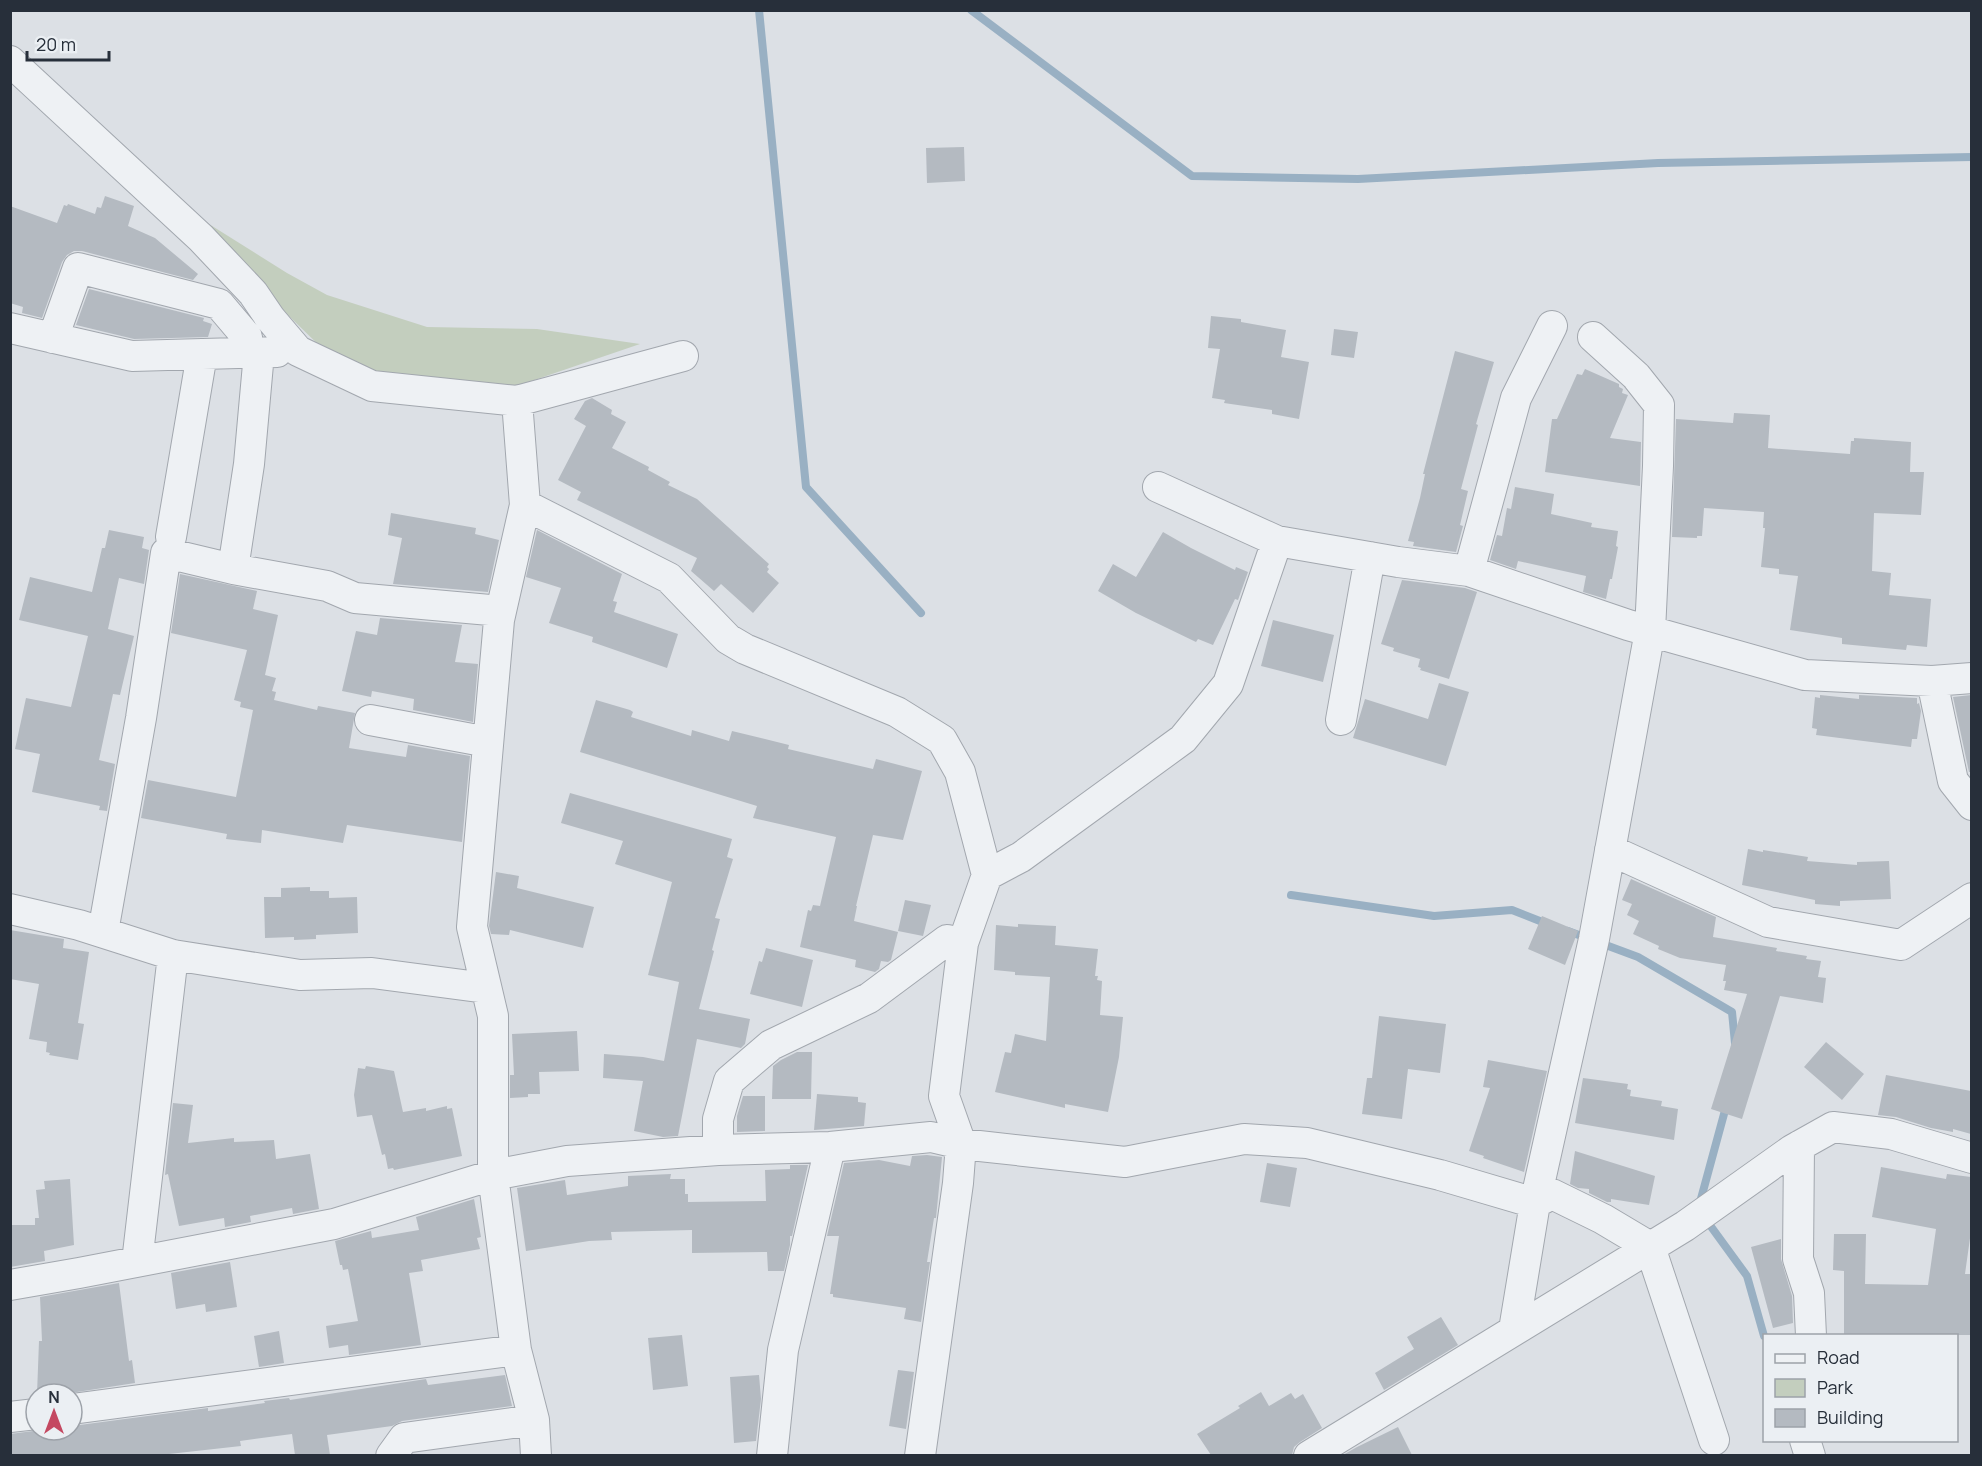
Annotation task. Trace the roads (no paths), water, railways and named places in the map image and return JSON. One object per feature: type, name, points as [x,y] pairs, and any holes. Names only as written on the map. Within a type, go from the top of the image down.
[{"type":"street","points":[[10,60],[201,238],[253,293],[270,318],[298,351],[372,386],[517,401],[683,356]]},
{"type":"street","points":[[54,338],[78,268],[219,304],[247,337],[253,353],[249,464],[233,569]]},
{"type":"street","points":[[1469,571],[1516,398],[1552,327]]},
{"type":"street","points":[[10,328],[132,356],[298,351]]},
{"type":"street","points":[[1514,1330],[1535,1203],[1594,939],[1650,631],[1659,405],[1636,376],[1593,337]]},
{"type":"street","points":[[171,537],[202,354]]},
{"type":"street","points":[[517,401],[525,505],[501,611],[472,927],[493,1016],[493,1175],[516,1350],[534,1420],[536,1455]]},
{"type":"street","points":[[1158,487],[1276,541],[1469,571],[1628,625],[1805,675],[1932,681],[1971,678]]},
{"type":"street","points":[[525,505],[669,578],[728,639],[745,649],[897,712],[942,740],[960,772],[987,875],[963,943],[944,1095],[961,1143],[958,1183],[920,1455]]},
{"type":"street","points":[[987,875],[1021,857],[1184,739],[1228,684],[1276,541]]},
{"type":"street","points":[[103,932],[141,718],[166,553],[233,569],[327,586],[356,598],[501,611]]},
{"type":"street","points":[[1341,720],[1370,557]]},
{"type":"street","points":[[1932,681],[1953,781],[1971,805]]},
{"type":"street","points":[[370,720],[488,742]]},
{"type":"street","points":[[1610,850],[1768,922],[1901,945],[1971,898]]},
{"type":"street","points":[[10,909],[103,932],[173,955],[300,975],[372,973],[486,988]]},
{"type":"street","points":[[718,1149],[718,1119],[729,1081],[771,1045],[869,998],[946,940],[963,943]]},
{"type":"street","points":[[137,1262],[173,955]]},
{"type":"street","points":[[1309,1455],[1696,1219],[1799,1146],[1833,1127],[1891,1134],[1971,1158]]},
{"type":"street","points":[[10,1285],[333,1224],[493,1175],[567,1161],[718,1149],[830,1147],[931,1137],[961,1143],[1125,1162],[1244,1139],[1307,1143],[1440,1175],[1535,1203],[1552,1194],[1603,1219],[1650,1247],[1714,1440]]},
{"type":"street","points":[[1799,1146],[1798,1259],[1809,1293],[1810,1334]]},
{"type":"street","points":[[772,1455],[783,1350],[830,1147]]},
{"type":"street","points":[[84,1407],[516,1350]]},
{"type":"street","points":[[391,1455],[404,1438],[534,1420]]},
{"type":"waterway","points":[[759,10],[806,487],[921,613]]},
{"type":"waterway","points":[[971,10],[1192,176],[1358,179],[1658,163],[1972,157]]},
{"type":"waterway","points":[[1291,895],[1434,916],[1512,910],[1550,925]]},
{"type":"waterway","points":[[1568,931],[1638,957],[1732,1012],[1735,1043]]},
{"type":"waterway","points":[[1699,1206],[1727,1103]]},
{"type":"waterway","points":[[1704,1217],[1747,1276],[1763,1334]]}]
